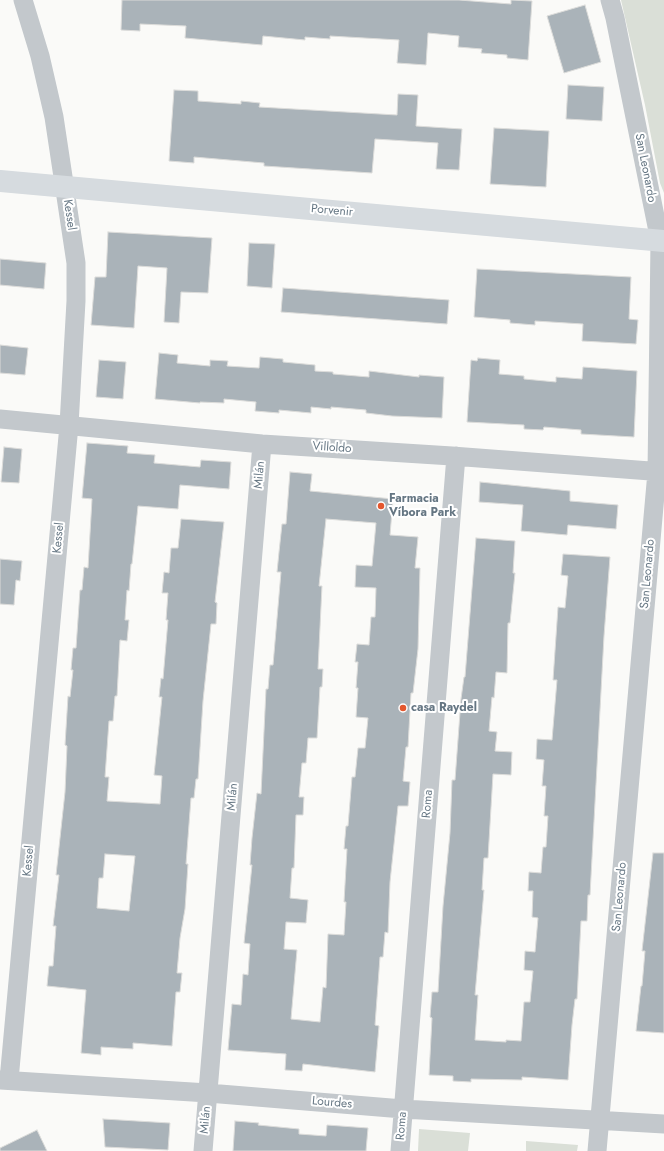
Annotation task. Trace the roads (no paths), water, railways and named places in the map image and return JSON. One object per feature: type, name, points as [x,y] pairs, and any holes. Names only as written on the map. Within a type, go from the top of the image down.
[{"type":"main road","name":"Porvenir","points":[[0,181],[662,241]]},
{"type":"street","name":"Kessel","points":[[5,1080],[69,425],[75,340],[76,263],[54,116],[40,56],[23,0]]},
{"type":"street","name":"San Leonardo","points":[[597,1151],[660,472],[662,241],[610,0]]},
{"type":"street","name":"Villoldo","points":[[0,419],[262,444],[456,456],[660,472]]},
{"type":"street","name":"Milán","points":[[203,1151],[262,444]]},
{"type":"street","name":"Roma","points":[[400,1151],[456,456]]},
{"type":"street","name":"Lourdes","points":[[5,1080],[208,1093],[403,1109],[600,1122],[664,1124]]},
{"type":"place","name":"Farmacia Víbora Park","points":[[381,506]]},
{"type":"place","name":"casa Raydel","points":[[403,708]]}]
